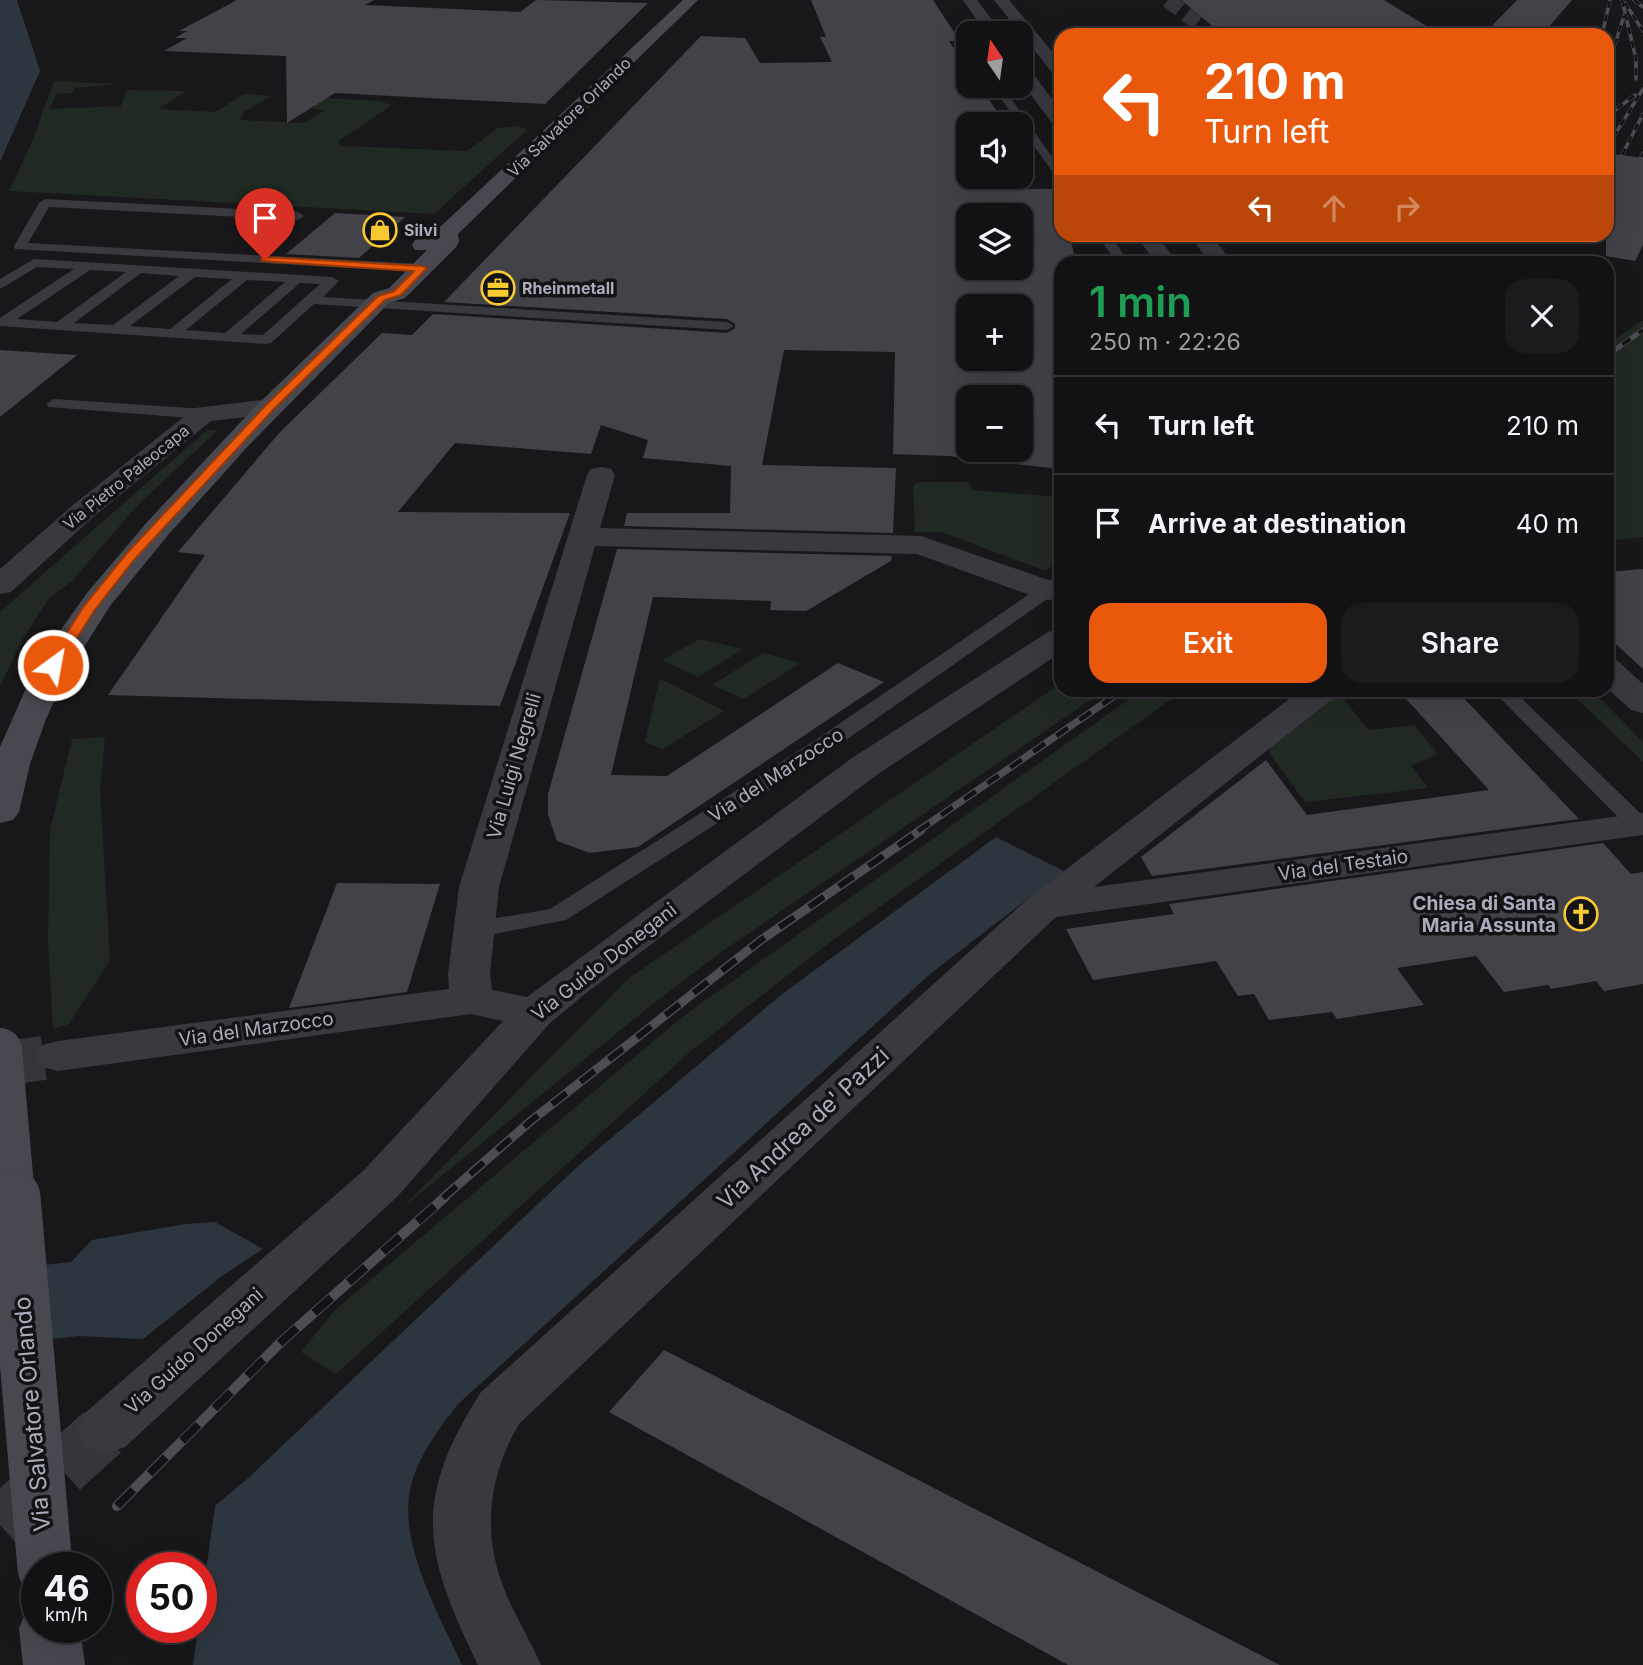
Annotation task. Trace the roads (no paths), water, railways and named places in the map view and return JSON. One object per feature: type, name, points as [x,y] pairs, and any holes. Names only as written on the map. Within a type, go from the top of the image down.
[{"type":"main road","name":"Via Salvatore Orlando","points":[[0,812],[4,791],[29,719],[53,665],[89,609],[130,557],[270,407],[378,301],[397,293],[411,268],[449,243],[447,233],[691,0]]},
{"type":"main road","name":"Via Salvatore Orlando","points":[[0,1050],[44,1552]]},
{"type":"main road","points":[[52,1643],[54,1665]]},
{"type":"street","points":[[970,0],[985,21]]},
{"type":"street","points":[[1000,0],[1054,64]]},
{"type":"street","points":[[1033,86],[1054,114]]},
{"type":"street","points":[[1205,242],[1216,256]]},
{"type":"street","name":"Via Pietro Paleocapa","points":[[0,585],[83,511],[204,414],[270,407]]},
{"type":"street","name":"Via Luigi Negrelli","points":[[471,1000],[469,974],[479,887],[601,475]]},
{"type":"street","points":[[581,537],[921,545],[1054,587]]},
{"type":"street","name":"Via Guido Donegani","points":[[105,1430],[380,1184],[535,1013],[609,954],[865,766],[1054,643]]},
{"type":"street","points":[[1614,676],[1643,704]]},
{"type":"street","name":"Via Andrea de' Pazzi","points":[[510,1665],[473,1586],[462,1537],[462,1498],[470,1462],[483,1433],[500,1408],[1044,906],[1313,697]]},
{"type":"street","name":"Via del Testaio","points":[[1044,906],[1641,824]]},
{"type":"street","name":"Via del Marzocco","points":[[58,1056],[471,1000],[535,1013]]},
{"type":"lane","points":[[1005,98],[1054,167]]},
{"type":"lane","points":[[299,216],[46,203],[20,246],[411,268]]},
{"type":"lane","points":[[0,285],[34,263],[332,281],[266,340],[1,322]]},
{"type":"lane","points":[[1,322],[88,266]]},
{"type":"lane","points":[[60,326],[139,269]]},
{"type":"lane","points":[[116,330],[191,273]]},
{"type":"lane","points":[[173,334],[244,276]]},
{"type":"lane","points":[[229,337],[297,279]]},
{"type":"lane","points":[[311,300],[378,301],[727,326]]},
{"type":"lane","points":[[54,404],[204,414]]},
{"type":"lane","name":"Via del Marzocco","points":[[474,930],[557,915],[825,744],[1054,588]]},
{"type":"lane","points":[[1509,697],[1641,824]]},
{"type":"tunnel","points":[[1168,0],[1197,23]]},
{"type":"tunnel","points":[[0,1064],[58,1056]]},
{"type":"tunnel","points":[[0,1525],[105,1430]]},
{"type":"railway","points":[[1604,28],[1610,0]]},
{"type":"railway","points":[[1622,0],[1636,59],[1636,79]]},
{"type":"railway","points":[[1634,0],[1643,7]]},
{"type":"railway","points":[[1625,3],[1643,31]]},
{"type":"railway","points":[[1614,47],[1624,16]]},
{"type":"railway","points":[[1614,136],[1643,89]]},
{"type":"railway","points":[[1614,111],[1635,95]]},
{"type":"railway","points":[[1622,155],[1643,114]]},
{"type":"railway","points":[[1641,157],[1643,153]]},
{"type":"railway","points":[[1614,350],[1643,330]]},
{"type":"railway","points":[[918,831],[1113,697]]},
{"type":"railway","points":[[443,1198],[532,1120],[761,940],[921,830]]},
{"type":"railway","points":[[117,1506],[281,1342],[445,1197]]},
{"type":"place","name":"Silvi","points":[[380,230]]},
{"type":"place","name":"Rheinmetall","points":[[498,288]]},
{"type":"place","name":"Chiesa di Santa Maria Assunta","points":[[1581,914]]}]
